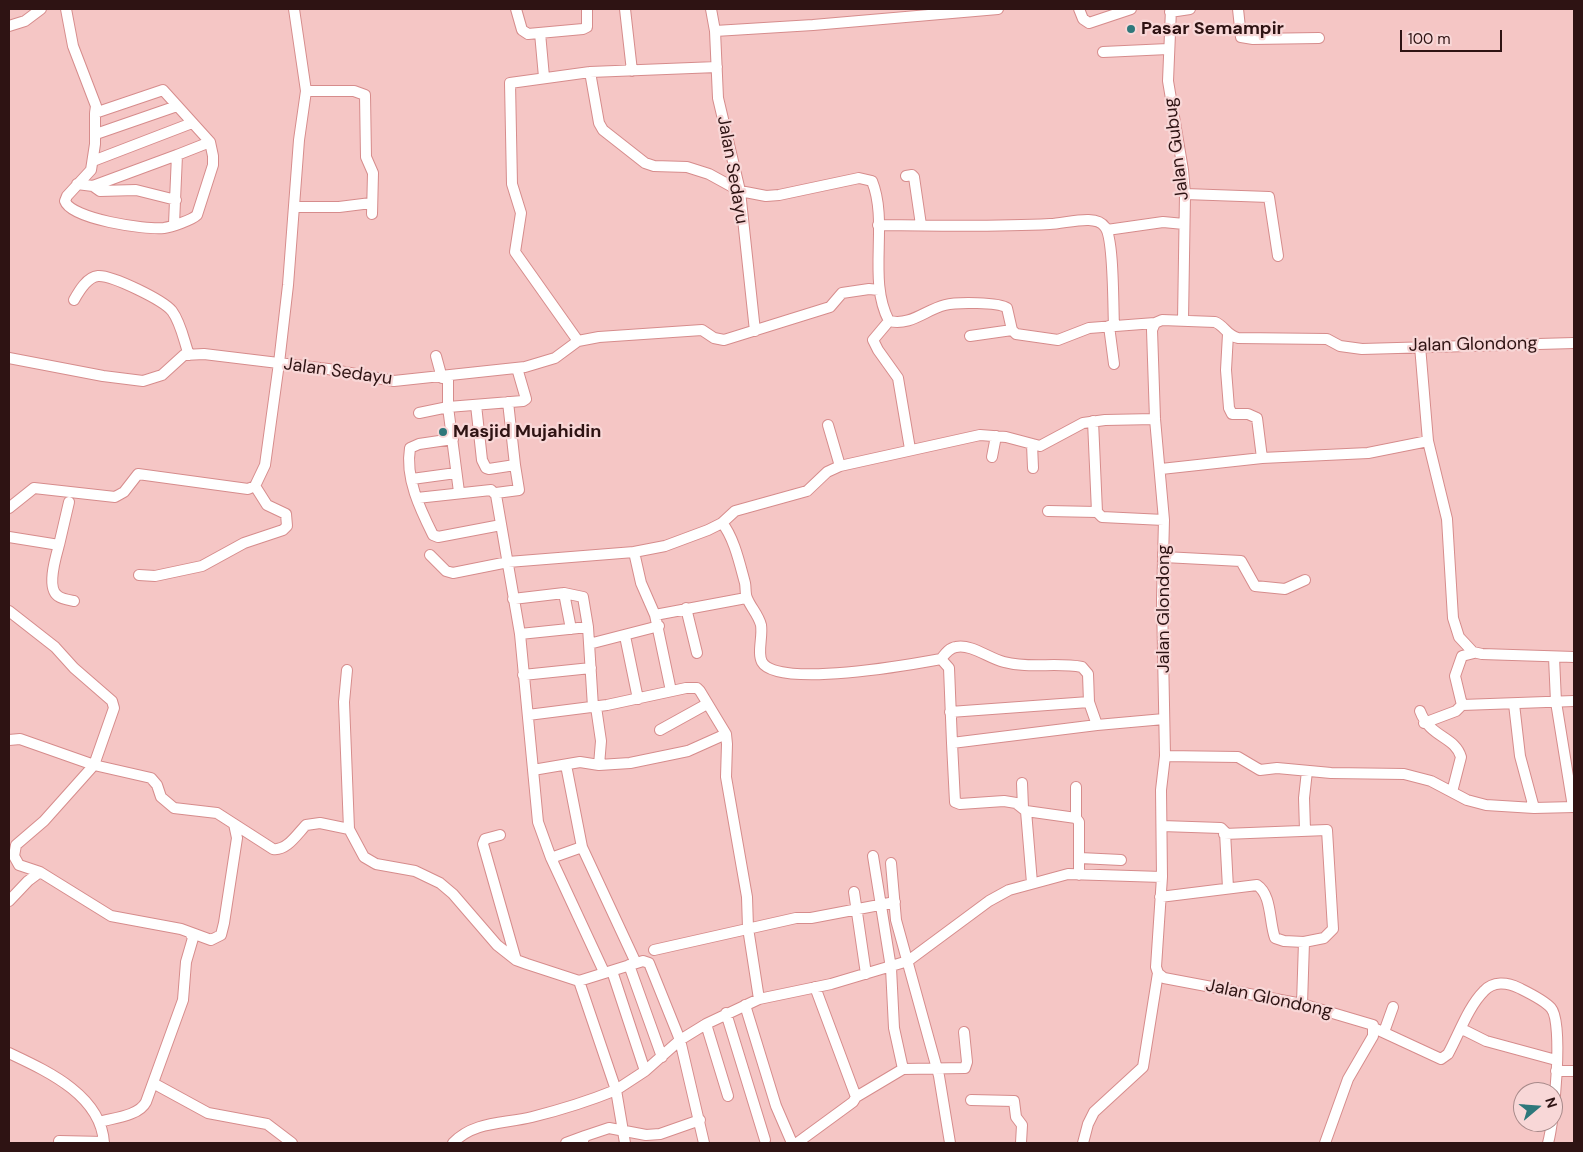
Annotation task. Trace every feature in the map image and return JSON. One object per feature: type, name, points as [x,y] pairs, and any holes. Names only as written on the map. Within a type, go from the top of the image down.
[{"type":"street","points":[[9,26],[24,21],[39,9]]},
{"type":"street","points":[[66,9],[73,46],[96,106],[96,113],[96,134],[90,174],[76,184],[65,201],[67,206],[73,211],[105,221],[162,228],[197,215],[213,165],[210,142],[165,91],[161,90],[96,113]]},
{"type":"street","points":[[9,508],[34,488],[115,497],[124,492],[138,474],[248,489],[255,486],[265,465],[279,363],[295,207],[299,140],[306,91],[294,9]]},
{"type":"street","points":[[516,9],[524,33],[583,29],[587,27],[587,9]]},
{"type":"street","points":[[625,9],[632,71]]},
{"type":"street","name":"Jalan Sedayu","points":[[711,9],[715,31],[718,98],[740,191],[755,331]]},
{"type":"street","points":[[715,31],[919,12],[998,9]]},
{"type":"street","points":[[1079,9],[1086,22],[1089,23],[1131,9]]},
{"type":"street","points":[[1170,10],[1190,9]]},
{"type":"street","points":[[1238,9],[1241,37],[1253,39],[1319,38]]},
{"type":"street","name":"Jalan Gubug","points":[[1170,10],[1168,81],[1184,170],[1183,320]]},
{"type":"street","points":[[540,33],[544,77]]},
{"type":"street","points":[[1103,52],[1168,49]]},
{"type":"street","points":[[578,341],[515,252],[521,213],[512,184],[509,85],[512,81],[590,72],[717,67]]},
{"type":"street","points":[[590,72],[597,118],[604,130],[645,162],[654,166],[687,167],[709,174],[740,191],[766,196],[859,178],[868,179],[874,187],[878,225],[879,290],[889,321]]},
{"type":"street","points":[[306,91],[354,92],[365,95],[366,160],[373,173],[372,214]]},
{"type":"street","points":[[96,134],[177,106]]},
{"type":"street","points":[[93,161],[192,123]]},
{"type":"street","points":[[76,184],[93,186],[210,142]]},
{"type":"street","points":[[174,224],[177,155]]},
{"type":"street","points":[[906,176],[912,175],[914,177],[921,225]]},
{"type":"street","points":[[93,186],[100,191],[136,190],[176,200]]},
{"type":"street","points":[[1185,194],[1269,197],[1278,256]]},
{"type":"street","points":[[295,207],[339,207],[371,202]]},
{"type":"street","points":[[878,225],[974,227],[1052,224],[1093,220],[1104,225],[1107,230],[1110,247],[1111,326],[1114,364]]},
{"type":"street","points":[[1107,230],[1163,222],[1184,224]]},
{"type":"street","points":[[9,358],[143,381],[162,375],[180,357],[189,355],[176,318],[171,310],[144,293],[106,277],[98,276],[89,280],[80,288],[74,300]]},
{"type":"street","name":"Jalan Sedayu","points":[[189,355],[204,354],[328,369],[394,382],[517,368],[555,358],[578,341],[599,337],[702,330],[713,338],[724,340],[830,307],[842,293],[869,289],[879,290]]},
{"type":"street","points":[[910,449],[898,378],[873,340],[889,321],[911,320],[945,304],[996,304],[1007,308],[1012,330],[1016,334],[1055,340],[1086,328],[1155,323]]},
{"type":"street","name":"Jalan Glondong","points":[[1462,1029],[1448,1054],[1441,1059],[1374,1028],[1370,1023],[1302,1004],[1164,978],[1158,973],[1156,967],[1162,878],[1161,790],[1165,756],[1162,600],[1164,520],[1161,469],[1155,419],[1152,330],[1155,323],[1162,320],[1215,322],[1223,326],[1228,334],[1238,338],[1328,339],[1340,346],[1362,349],[1574,342]]},
{"type":"street","points":[[970,336],[1012,330]]},
{"type":"street","points":[[1228,334],[1226,370],[1229,406],[1232,414],[1248,414],[1257,418],[1262,458]]},
{"type":"street","points":[[1420,346],[1428,441],[1447,519],[1454,623],[1459,637],[1474,653]]},
{"type":"street","points":[[436,356],[445,377],[459,492]]},
{"type":"street","points":[[419,414],[448,407],[526,399],[517,368]]},
{"type":"street","points":[[417,498],[459,492],[491,490],[496,493],[519,490],[508,402]]},
{"type":"street","points":[[476,405],[484,465],[489,469],[515,465]]},
{"type":"street","points":[[430,555],[450,572],[508,562],[634,552],[665,546],[693,537],[722,523],[735,511],[788,498],[807,491],[826,472],[840,466],[910,449],[980,436],[996,436],[1040,446],[1073,426],[1093,421],[1155,419]]},
{"type":"street","points":[[1093,421],[1097,512],[1102,517],[1164,520]]},
{"type":"street","points":[[828,425],[840,466]]},
{"type":"street","points":[[992,456],[996,436]]},
{"type":"street","points":[[453,439],[419,444],[410,448],[412,479],[417,498],[435,536],[501,525]]},
{"type":"street","points":[[1161,469],[1262,458],[1368,453],[1428,441]]},
{"type":"street","points":[[1032,444],[1033,468]]},
{"type":"street","points":[[412,479],[456,473]]},
{"type":"street","points":[[139,575],[155,576],[202,566],[244,543],[283,530],[287,526],[286,514],[267,505],[255,486]]},
{"type":"street","points":[[496,493],[520,634],[538,822],[550,858],[608,972],[645,1071]]},
{"type":"street","points":[[69,502],[52,570],[54,592],[59,597],[74,601]]},
{"type":"street","points":[[1048,510],[1097,512]]},
{"type":"street","points":[[722,523],[728,530],[744,580],[746,598],[758,616],[761,626],[761,658],[763,664],[768,668],[824,675],[892,668],[941,659],[950,648],[957,646],[979,651],[994,659],[1010,664],[1082,668],[1088,674],[1089,702],[1097,725]]},
{"type":"street","points":[[9,538],[59,545]]},
{"type":"street","points":[[634,552],[641,583],[659,626],[671,691]]},
{"type":"street","points":[[1164,557],[1240,561],[1252,584],[1260,588],[1285,589],[1305,580]]},
{"type":"street","points":[[514,599],[564,593],[578,594],[583,597],[588,628],[594,707],[601,741],[599,765]]},
{"type":"street","points":[[564,593],[571,629]]},
{"type":"street","points":[[655,615],[746,598]]},
{"type":"street","points":[[686,608],[697,653]]},
{"type":"street","points":[[9,611],[55,647],[74,668],[112,701],[114,708],[94,766],[44,821],[16,845],[14,856],[19,865],[40,872],[110,916],[181,929],[211,940],[221,935],[237,838],[234,824]]},
{"type":"street","points":[[588,644],[659,626]]},
{"type":"street","points":[[520,634],[588,628]]},
{"type":"street","points":[[625,636],[638,699]]},
{"type":"street","points":[[1462,705],[1455,674],[1462,656],[1474,653],[1574,657]]},
{"type":"street","points":[[1165,756],[1238,757],[1260,770],[1404,774],[1452,792],[1467,800],[1486,805],[1534,808],[1574,807],[1556,702],[1554,657]]},
{"type":"street","points":[[941,659],[949,668],[956,802],[960,804],[1004,801],[1016,803],[1025,810],[1076,818]]},
{"type":"street","points":[[524,675],[591,668]]},
{"type":"street","points":[[347,670],[344,702],[349,829],[364,856],[370,861],[415,872],[440,883],[453,894],[497,945],[516,960],[579,981],[645,961],[650,964],[680,1040],[704,1143]]},
{"type":"street","points":[[528,715],[594,707],[671,691],[696,688],[726,734],[728,744],[726,777],[747,897],[748,928],[759,999]]},
{"type":"street","points":[[1424,723],[1456,711],[1462,705],[1574,700]]},
{"type":"street","points":[[950,712],[1089,702]]},
{"type":"street","points":[[660,730],[707,704]]},
{"type":"street","points":[[1514,704],[1520,756],[1534,808]]},
{"type":"street","points":[[1420,711],[1424,723],[1453,744],[1462,757],[1452,792]]},
{"type":"street","points":[[952,743],[1097,725],[1164,719]]},
{"type":"street","points":[[534,770],[580,762],[599,765],[630,763],[688,751],[726,734]]},
{"type":"street","points":[[9,740],[20,738],[94,766],[151,778],[157,785],[161,797],[174,808],[216,813],[278,850],[286,846],[306,825],[320,823],[349,829]]},
{"type":"street","points":[[566,764],[582,847],[633,964],[662,1057]]},
{"type":"street","points":[[1305,830],[1304,798],[1306,771]]},
{"type":"street","points":[[1022,783],[1032,883]]},
{"type":"street","points":[[1076,788],[1076,818],[1079,822],[1079,875]]},
{"type":"street","points":[[1162,826],[1221,828],[1224,834],[1228,888]]},
{"type":"street","points":[[1160,897],[1251,884],[1261,888],[1266,899],[1276,938],[1284,941],[1304,942],[1324,938],[1333,929],[1327,830],[1224,834]]},
{"type":"street","points":[[500,835],[485,839],[483,844],[516,960]]},
{"type":"street","points":[[550,858],[582,847]]},
{"type":"street","points":[[873,856],[891,968],[894,1028],[903,1070]]},
{"type":"street","points":[[1080,858],[1121,860]]},
{"type":"street","points":[[1108,860],[1108,875]]},
{"type":"street","points":[[891,863],[896,920],[937,1070],[950,1143]]},
{"type":"street","points":[[9,901],[19,889],[40,872]]},
{"type":"street","points":[[452,1143],[464,1134],[481,1126],[531,1117],[590,1100],[616,1090],[645,1071],[680,1040],[726,1013],[759,999],[891,968],[908,961],[989,901],[1009,890],[1055,876],[1108,875],[1162,878]]},
{"type":"street","points":[[854,892],[866,974]]},
{"type":"street","points":[[654,950],[796,918],[811,918],[895,902]]},
{"type":"street","points":[[99,1122],[137,1111],[143,1107],[183,1000],[186,962],[193,938],[190,933]]},
{"type":"street","points":[[1302,1004],[1304,942]]},
{"type":"street","points":[[1083,1143],[1088,1124],[1094,1112],[1143,1067],[1158,973]]},
{"type":"street","points":[[579,981],[616,1090],[625,1143]]},
{"type":"street","points":[[1548,1143],[1555,1113],[1556,1071],[1556,1060],[1556,1027],[1552,1009],[1517,987],[1503,983],[1494,984],[1484,991],[1462,1029],[1486,1041],[1556,1060]]},
{"type":"street","points":[[815,986],[856,1097]]},
{"type":"street","points":[[746,1005],[776,1106],[792,1143]]},
{"type":"street","points":[[1384,1032],[1393,1007]]},
{"type":"street","points":[[726,1013],[765,1140]]},
{"type":"street","points":[[706,1024],[728,1096]]},
{"type":"street","points":[[1326,1143],[1348,1079],[1373,1036],[1374,1028]]},
{"type":"street","points":[[797,1143],[853,1102],[856,1097],[903,1070],[937,1070],[966,1067],[964,1032]]},
{"type":"street","points":[[9,1053],[43,1069],[83,1098],[92,1108],[99,1122],[104,1143],[59,1141]]},
{"type":"street","points":[[1556,1071],[1574,1071]]},
{"type":"street","points":[[153,1083],[208,1113],[267,1124],[292,1143]]},
{"type":"street","points":[[972,1100],[1014,1101],[1016,1115],[1022,1125],[1021,1143]]},
{"type":"street","points":[[566,1143],[584,1139],[609,1128],[623,1129],[646,1135],[660,1134],[700,1120]]},
{"type":"place","name":"Pasar Semampir","points":[[1131,29]]},
{"type":"place","name":"Masjid Mujahidin","points":[[443,432]]}]
